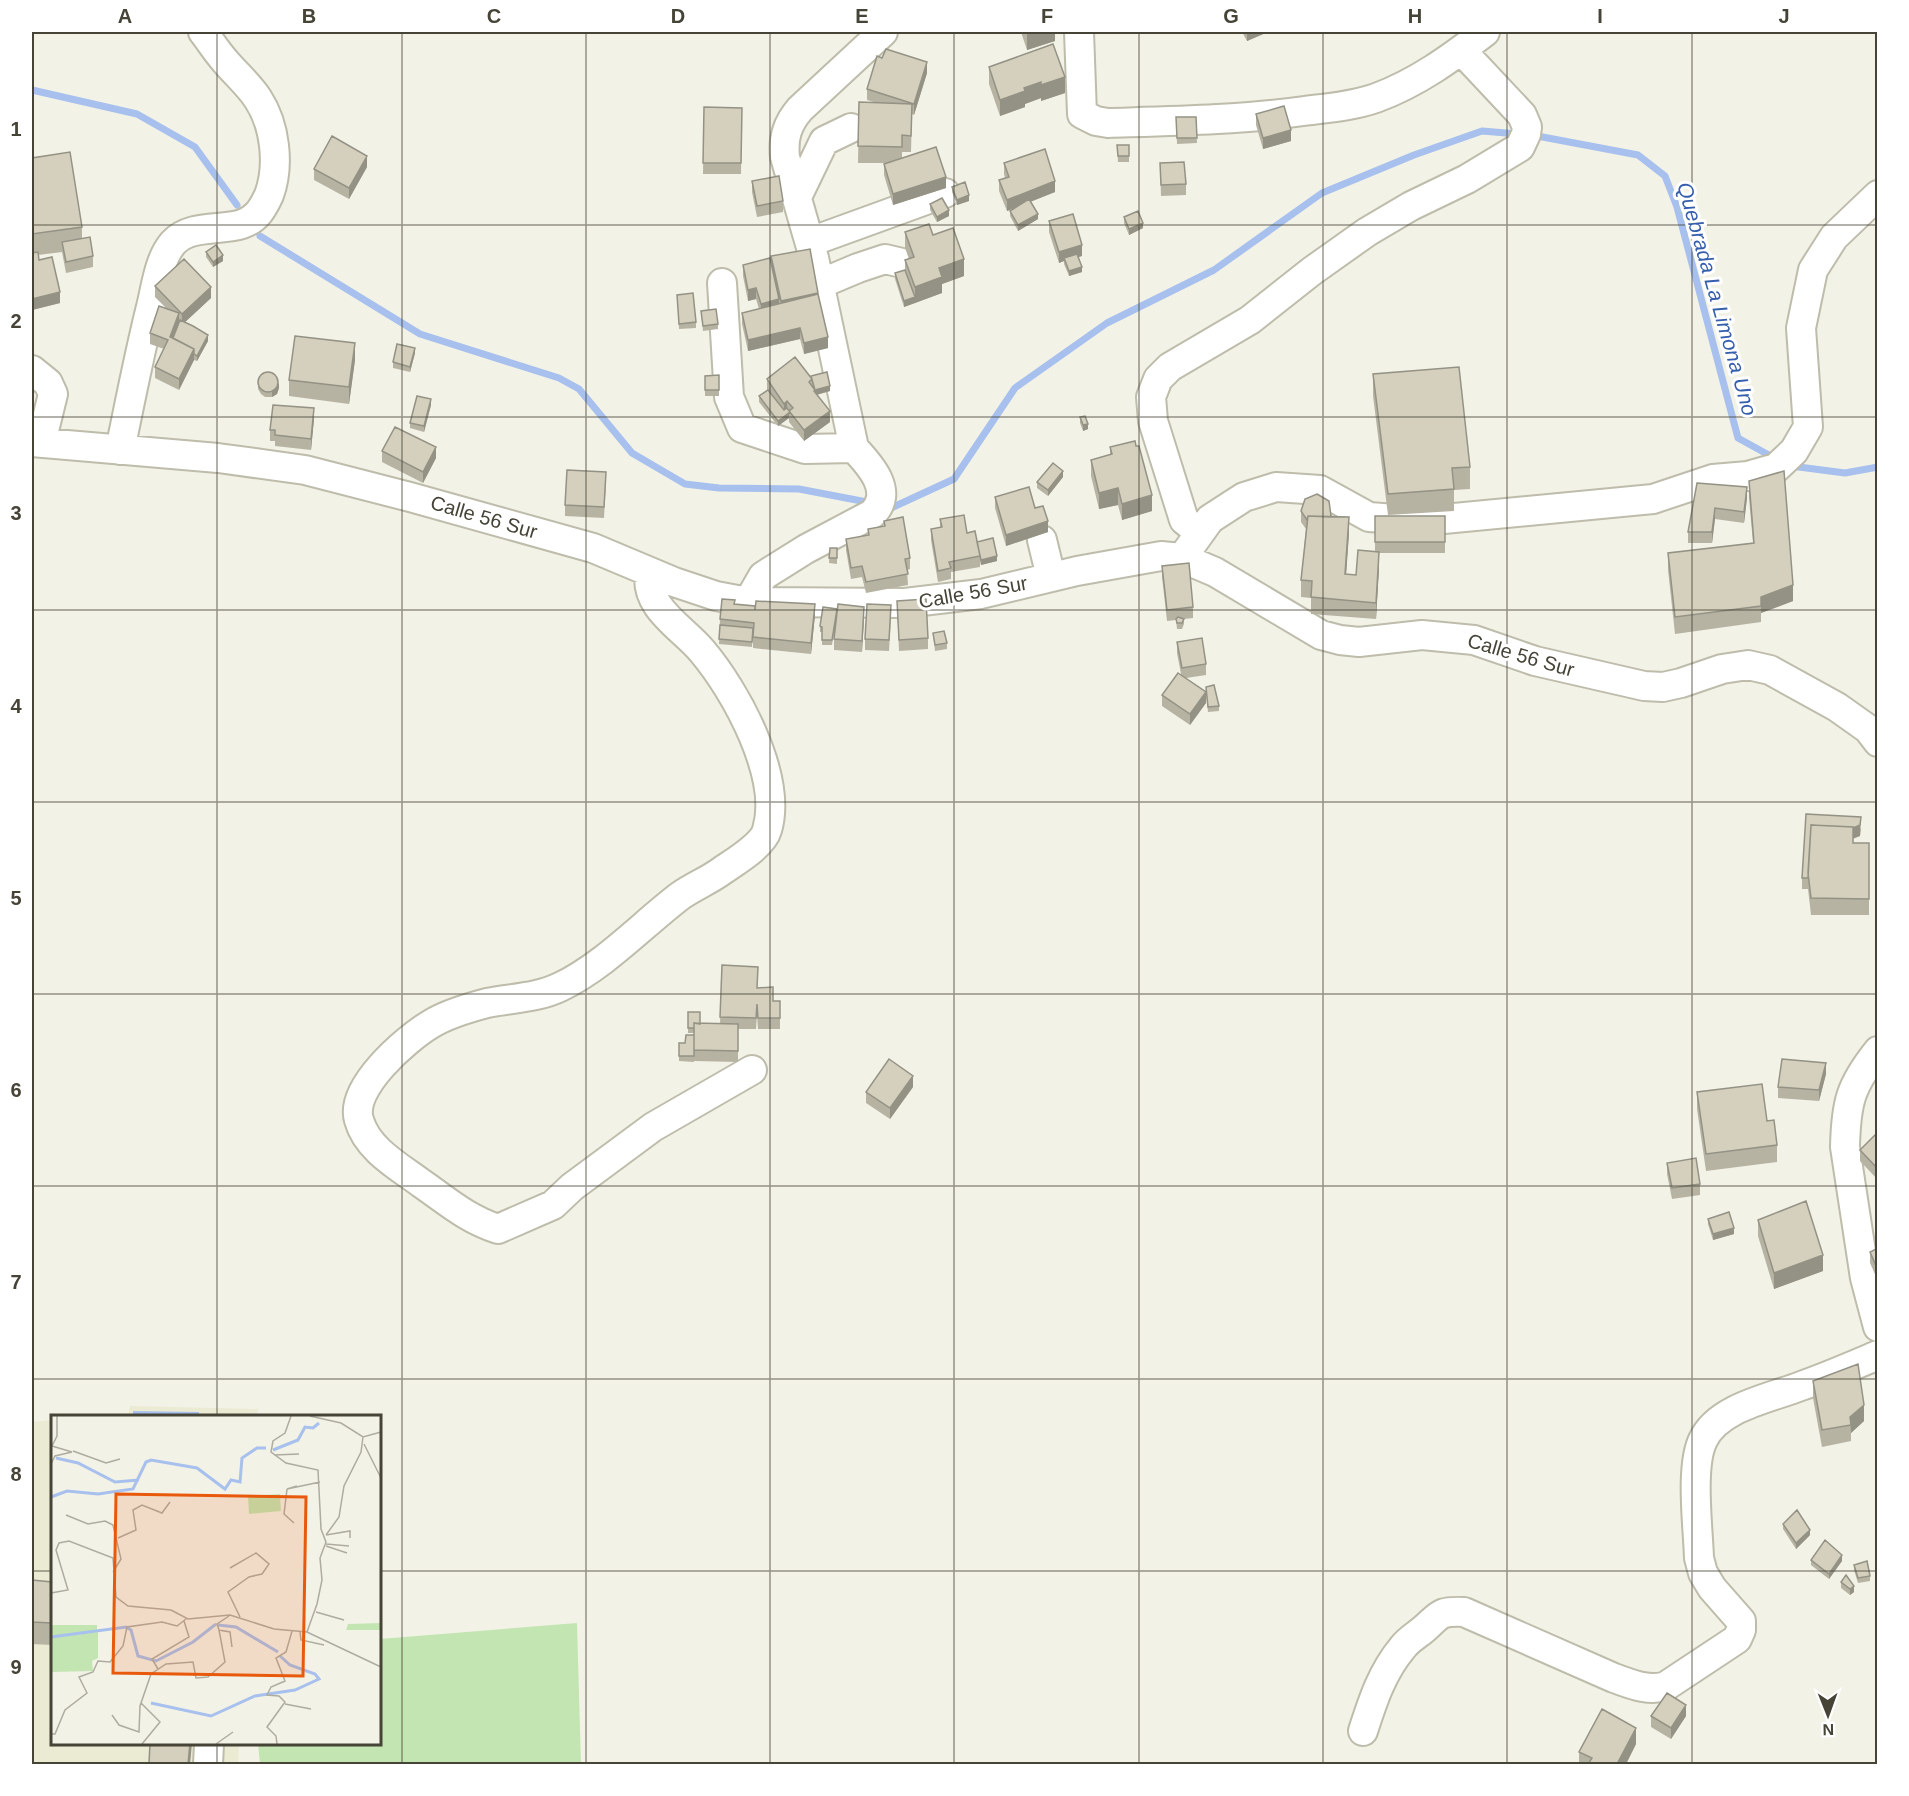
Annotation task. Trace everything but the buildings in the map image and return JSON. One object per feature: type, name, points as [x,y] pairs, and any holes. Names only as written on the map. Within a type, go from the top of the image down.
[{"type":"street","points":[[120,450],[138,359],[164,258],[173,243],[187,234],[242,225],[255,218],[265,205],[273,184],[275,153],[270,121],[258,98],[222,58],[203,32]]},
{"type":"street","points":[[748,602],[763,576],[806,549],[872,514],[881,501],[881,486],[875,470],[854,448],[820,284],[785,158],[784,145],[791,119],[810,97],[883,32]]},
{"type":"street","points":[[1080,32],[1082,114],[1096,121],[1108,123],[1273,116],[1344,106],[1376,98],[1422,77],[1485,32]]},
{"type":"street","points":[[1201,531],[1184,520],[1153,421],[1151,396],[1158,379],[1170,366],[1250,320],[1312,271],[1367,232],[1520,147],[1527,127],[1522,115],[1461,51]]},
{"type":"street","points":[[797,197],[824,141],[851,128]]},
{"type":"street","points":[[810,242],[945,193]]},
{"type":"street","points":[[1182,558],[1210,519],[1244,497],[1276,487],[1320,489],[1369,517],[1423,521],[1653,499],[1713,479],[1748,476],[1785,459],[1808,427],[1801,328],[1813,270],[1834,237],[1878,195]]},
{"type":"street","points":[[820,284],[885,259],[902,263]]},
{"type":"street","points":[[722,284],[729,397],[742,428],[805,449],[854,448]]},
{"type":"street","points":[[32,370],[48,383],[53,394],[36,443]]},
{"type":"street","name":"Calle 56 Sur","points":[[36,443],[120,450],[249,452],[305,470],[593,548],[716,596],[748,602],[905,603],[981,594],[1051,577],[1161,556],[1182,558],[1215,572],[1321,635],[1340,640],[1359,642],[1422,635],[1474,640],[1535,661],[1644,686],[1663,687],[1722,669],[1748,665],[1770,670],[1838,707],[1868,729],[1878,742]]},
{"type":"street","points":[[1042,540],[1051,577]]},
{"type":"street","points":[[650,572],[648,584],[653,598],[669,620],[701,649],[717,670],[756,742],[767,781],[770,816],[766,834],[747,854],[683,894],[594,966],[563,986],[520,999],[488,1003],[459,1011],[431,1024],[406,1042],[370,1079],[358,1107],[358,1119],[381,1154],[476,1222],[498,1229],[553,1205],[572,1187],[653,1128],[752,1070]]},
{"type":"street","points":[[1878,1051],[1852,1088],[1845,1147],[1865,1278],[1878,1327]]},
{"type":"street","points":[[1363,1731],[1380,1682],[1393,1661],[1404,1645],[1442,1613],[1464,1612],[1614,1678],[1633,1685],[1658,1689],[1737,1639],[1741,1630],[1740,1621],[1712,1588],[1703,1573],[1699,1558],[1696,1465],[1703,1439],[1717,1421],[1738,1409],[1801,1387],[1878,1355]]},
{"type":"street","points":[[208,1764],[209,1745]]},
{"type":"shaded area","points":[[130,1406],[258,1409],[257,1415],[128,1415]]},
{"type":"shaded area","points":[[51,1420],[51,1745],[239,1745],[238,1764],[32,1764],[32,1422]]},
{"type":"green space","points":[[577,1623],[581,1764],[260,1764],[258,1745],[381,1745],[381,1639]]},
{"type":"water","points":[[133,1411],[199,1412],[199,1415],[133,1415]]},
{"type":"waterway","name":"Quebrada La Limona Uno","points":[[32,90],[137,114],[195,147],[237,205]]},
{"type":"waterway","name":"Quebrada La Limona Uno","points":[[889,509],[954,479],[1015,388],[1107,323],[1214,270],[1322,193],[1414,155],[1482,131],[1518,134]]},
{"type":"waterway","name":"Quebrada La Limona Uno","points":[[1532,135],[1638,155],[1665,176],[1677,207],[1738,438],[1776,459]]},
{"type":"waterway","name":"Quebrada La Limona Uno","points":[[260,236],[420,334],[559,378],[579,389],[632,453],[685,484],[719,488],[799,489],[872,503]]},
{"type":"waterway","name":"Quebrada La Limona Uno","points":[[1791,466],[1845,473],[1878,467]]}]
